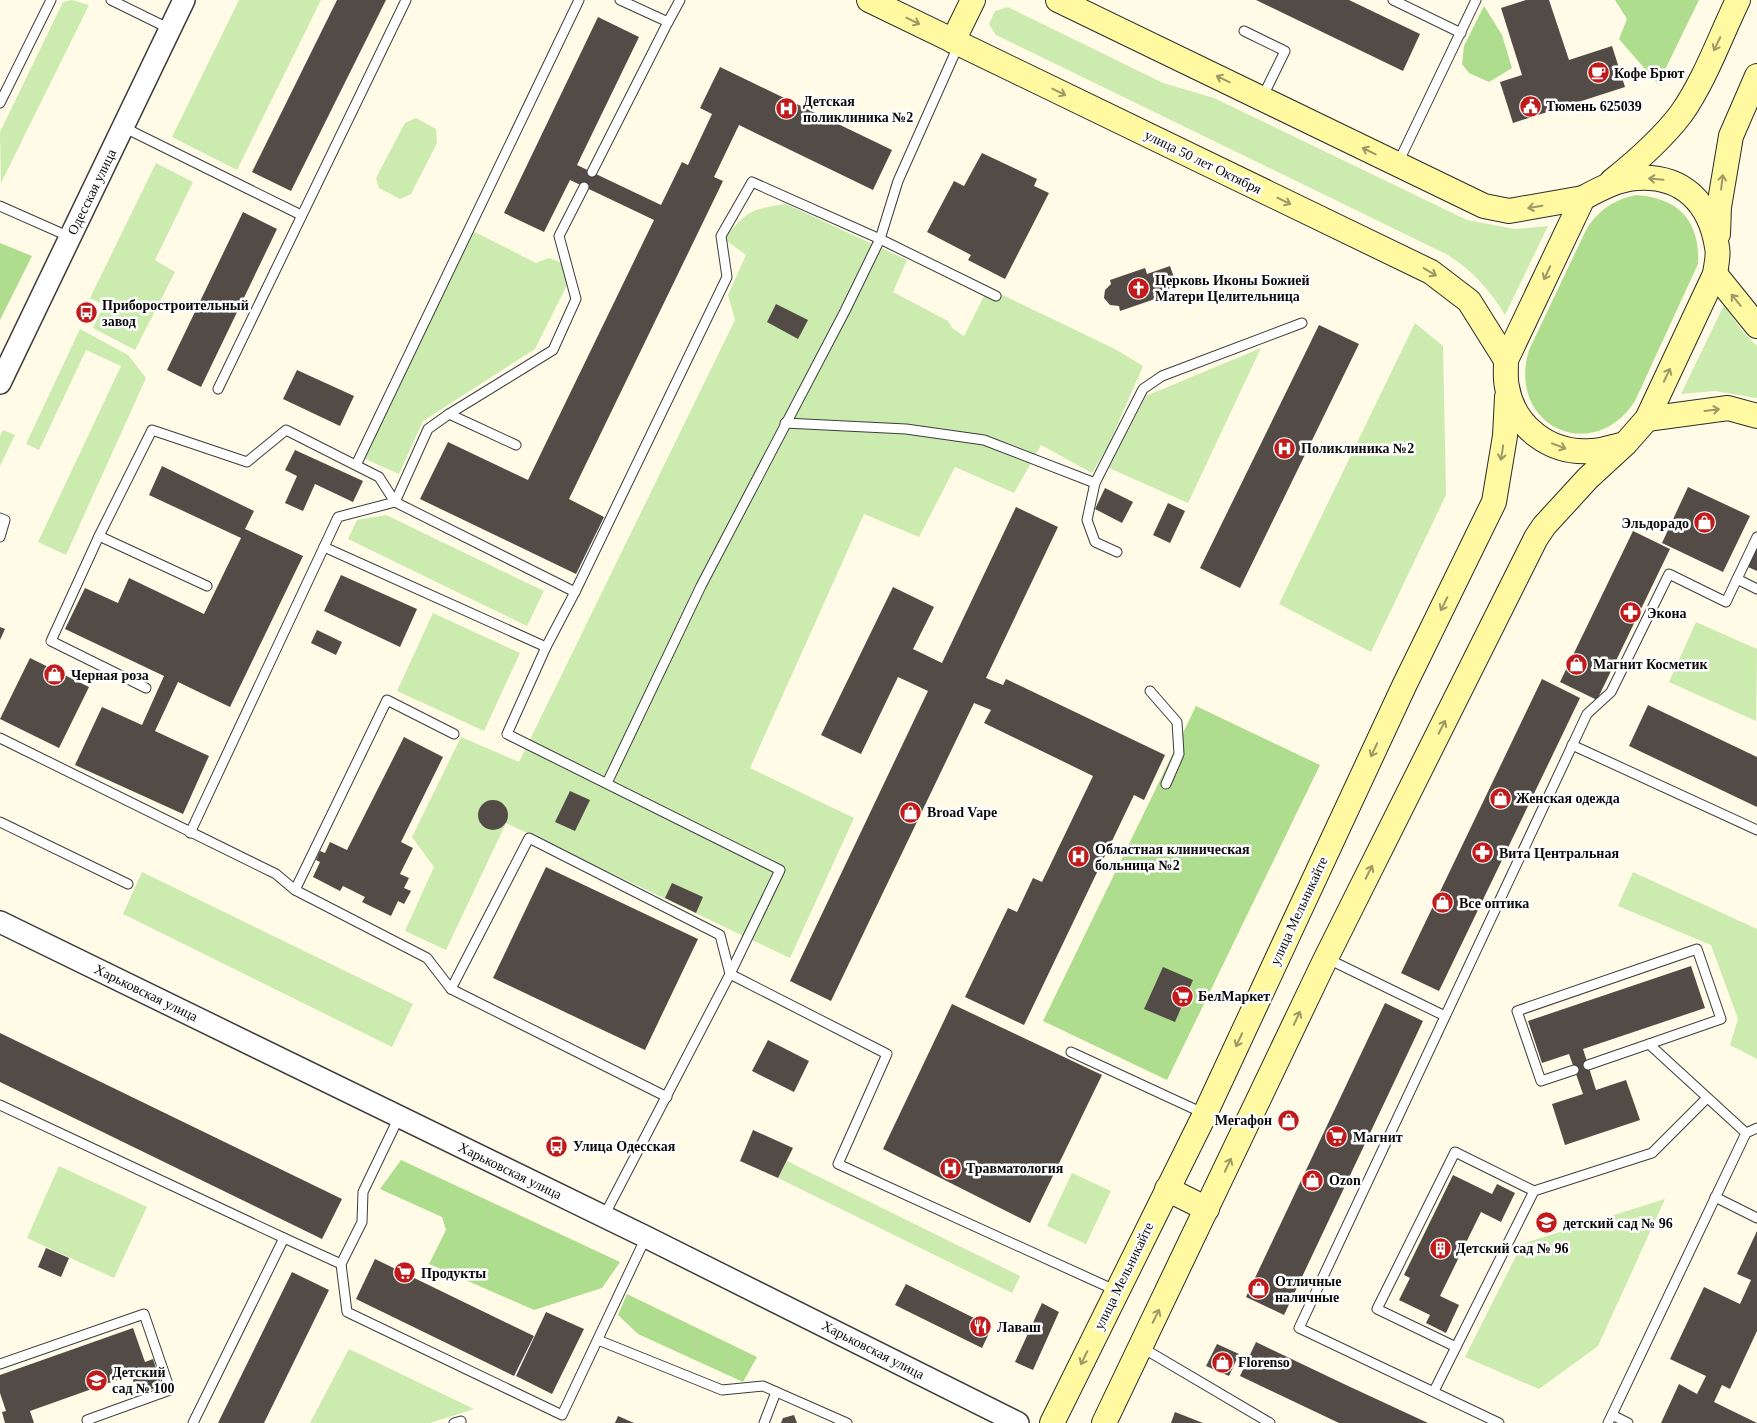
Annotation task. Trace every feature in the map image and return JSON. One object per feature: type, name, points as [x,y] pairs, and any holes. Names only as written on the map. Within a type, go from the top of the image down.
[{"type":"main road","name":"улица 50 лет Октября","points":[[869,0],[1431,272],[1469,301],[1506,360]]},
{"type":"main road","points":[[956,42],[974,0]]},
{"type":"main road","points":[[1058,0],[1466,199],[1509,211],[1583,198],[1607,185],[1638,160],[1680,114],[1693,94],[1738,0]]},
{"type":"main road","points":[[1104,1423],[1326,958],[1536,538],[1544,526],[1588,478],[1625,444],[1647,419],[1715,274],[1719,207],[1727,152],[1737,117],[1757,76]]},
{"type":"main road","points":[[1607,185],[1636,178],[1663,179],[1688,190],[1707,215],[1718,248]]},
{"type":"main road","points":[[1583,198],[1506,360],[1507,387],[1518,418],[1533,434],[1563,449],[1591,451],[1625,444]]},
{"type":"main road","points":[[1715,274],[1757,326]]},
{"type":"main road","name":"улица Мельникайте","points":[[1052,1423],[1205,1114],[1404,686],[1494,502],[1505,436],[1507,387]]},
{"type":"main road","points":[[1647,419],[1728,408],[1757,416]]},
{"type":"main road","points":[[1167,1189],[1207,1209]]},
{"type":"street","name":"Одесская улица","points":[[0,383],[184,0]]},
{"type":"street","name":"Харьковская улица","points":[[0,922],[646,1237],[1018,1423]]},
{"type":"lane","points":[[0,103],[51,0]]},
{"type":"lane","points":[[112,0],[170,29]]},
{"type":"lane","points":[[218,389],[406,0]]},
{"type":"lane","points":[[356,466],[579,0]]},
{"type":"lane","points":[[620,0],[668,22]]},
{"type":"lane","points":[[592,172],[680,0]]},
{"type":"lane","points":[[1393,0],[1461,33]]},
{"type":"lane","points":[[1396,165],[1476,0]]},
{"type":"lane","points":[[1244,31],[1285,50],[1262,99]]},
{"type":"lane","points":[[607,783],[701,586],[737,521],[784,424],[845,311],[880,239],[898,181],[956,42]]},
{"type":"lane","points":[[123,127],[301,215]]},
{"type":"lane","points":[[604,1217],[730,974],[780,870],[507,734],[546,646],[575,592],[727,277],[721,236],[752,182],[880,239],[996,296]]},
{"type":"lane","points":[[395,502],[428,429],[553,350],[576,299],[559,236],[584,187]]},
{"type":"lane","points":[[0,206],[70,237]]},
{"type":"lane","points":[[1117,552],[1096,542],[1087,520],[1095,483],[1143,389],[1162,376],[1302,323]]},
{"type":"lane","points":[[449,414],[516,444]]},
{"type":"lane","points":[[784,424],[906,429],[984,440],[1095,483]]},
{"type":"lane","points":[[146,688],[51,641],[99,536],[152,430],[247,462],[286,430],[379,477],[395,502],[575,592]]},
{"type":"lane","points":[[190,833],[338,517],[395,502]]},
{"type":"lane","points":[[0,518],[5,520],[0,537]]},
{"type":"lane","points":[[99,536],[207,586]]},
{"type":"lane","points":[[1499,1423],[1299,1328],[1587,714],[1611,692],[1669,574],[1726,602],[1757,536]]},
{"type":"lane","points":[[324,547],[546,646]]},
{"type":"lane","points":[[1737,579],[1757,589]]},
{"type":"lane","points":[[1150,691],[1177,722],[1179,754],[1166,784]]},
{"type":"lane","points":[[295,890],[386,700],[454,734]]},
{"type":"lane","points":[[0,738],[276,874],[295,890],[426,958],[451,989],[667,1096]]},
{"type":"lane","points":[[1572,745],[1757,830]]},
{"type":"lane","points":[[0,822],[128,884]]},
{"type":"lane","points":[[451,989],[529,838],[720,935],[730,974],[887,1054],[838,1164],[1117,1292]]},
{"type":"lane","points":[[1574,1070],[1541,1082],[1517,1011],[1697,949],[1721,1019],[1588,1065]]},
{"type":"lane","points":[[1326,958],[1446,1016]]},
{"type":"lane","points":[[1649,1044],[1746,1133]]},
{"type":"lane","points":[[1071,1052],[1205,1114]]},
{"type":"lane","points":[[1456,1347],[1377,1308],[1456,1152],[1534,1190],[1652,1153],[1707,1098]]},
{"type":"lane","points":[[0,1105],[341,1264]]},
{"type":"lane","points":[[399,1117],[363,1192],[362,1222],[341,1264],[347,1312],[560,1419],[646,1237]]},
{"type":"lane","points":[[1628,1423],[1610,1419],[1746,1133],[1757,1128]]},
{"type":"lane","points":[[1434,1391],[1534,1190]]},
{"type":"lane","points":[[1715,1197],[1757,1218]]},
{"type":"lane","points":[[193,1423],[284,1238]]},
{"type":"lane","points":[[0,1364],[144,1314],[170,1390],[88,1421],[77,1423]]},
{"type":"lane","points":[[598,1340],[722,1390],[763,1386],[847,1423]]},
{"type":"lane","points":[[1141,1347],[1270,1423]]},
{"type":"lane","points":[[764,1423],[776,1392]]},
{"type":"lane","points":[[454,1423],[461,1421],[461,1423]]},
{"type":"green space","points":[[72,0],[89,5],[1,183],[0,132],[63,2]]},
{"type":"green space","points":[[239,0],[321,0],[237,170],[172,137]]},
{"type":"green space","points":[[1615,0],[1699,0],[1658,84],[1619,39],[1627,19]]},
{"type":"green space","points":[[1484,6],[1502,35],[1512,68],[1489,82],[1469,73],[1462,64],[1464,46]]},
{"type":"green space","points":[[1008,7],[1163,83],[1214,98],[1467,220],[1515,229],[1548,226],[1505,315],[1480,282],[1448,255],[996,35],[989,24],[995,11]]},
{"type":"green space","points":[[416,118],[436,129],[437,143],[411,194],[400,199],[379,188],[376,178],[405,123]]},
{"type":"green space","points":[[156,163],[193,182],[155,260],[175,272],[135,350],[93,328],[104,305],[90,298]]},
{"type":"green space","points":[[1636,195],[1664,201],[1684,215],[1691,224],[1695,236],[1698,249],[1698,264],[1635,401],[1617,421],[1597,431],[1577,433],[1558,428],[1541,417],[1530,399],[1525,377],[1529,350],[1587,228],[1608,206]]},
{"type":"green space","points":[[786,204],[907,260],[893,292],[948,321],[952,328],[964,336],[988,288],[1115,349],[1143,366],[1108,446],[1092,473],[1041,445],[1014,493],[955,467],[919,537],[864,514],[750,768],[854,818],[790,958],[506,823],[446,950],[405,931],[434,867],[412,837],[461,737],[519,762],[735,320],[728,295],[746,255],[724,239],[738,222],[750,213]]},
{"type":"green space","points":[[473,231],[536,263],[549,258],[562,263],[568,283],[535,349],[423,421],[399,474],[363,458]]},
{"type":"green space","points":[[0,243],[32,256],[0,320]]},
{"type":"green space","points":[[1724,305],[1742,331],[1757,346],[1757,398],[1715,391],[1681,394]]},
{"type":"green space","points":[[1415,323],[1443,346],[1446,495],[1371,652],[1279,604]]},
{"type":"green space","points":[[80,329],[128,355],[146,378],[66,555],[38,542],[121,366],[86,350],[39,450],[26,444]]},
{"type":"green space","points":[[1261,348],[1188,503],[1109,468],[1146,396]]},
{"type":"green space","points":[[3,430],[15,435],[0,466],[0,436]]},
{"type":"green space","points":[[386,515],[544,591],[527,626],[348,539],[357,520]]},
{"type":"green space","points":[[433,613],[520,653],[484,731],[397,691]]},
{"type":"green space","points":[[1696,622],[1757,649],[1756,721],[1669,682]]},
{"type":"green space","points":[[1196,706],[1320,765],[1167,1080],[1043,1021]]},
{"type":"green space","points":[[142,872],[413,1004],[392,1047],[123,914]]},
{"type":"green space","points":[[1633,872],[1757,929],[1757,1059],[1730,1045],[1738,1019],[1711,945],[1618,906]]},
{"type":"green space","points":[[401,1160],[620,1262],[602,1288],[534,1310],[429,1264],[446,1230],[442,1217],[380,1189]]},
{"type":"green space","points":[[787,1161],[1020,1276],[1012,1293],[778,1178]]},
{"type":"green space","points":[[59,1166],[147,1207],[114,1278],[27,1238]]},
{"type":"green space","points":[[1072,1173],[1111,1191],[1086,1244],[1047,1226]]},
{"type":"green space","points":[[1665,1199],[1598,1346],[1539,1389],[1465,1357],[1522,1244]]},
{"type":"green space","points":[[627,1294],[757,1357],[743,1382],[638,1334],[618,1315]]},
{"type":"green space","points":[[349,1349],[474,1409],[430,1423],[310,1423]]},
{"type":"building","points":[[337,0],[386,0],[291,191],[252,172]]},
{"type":"building","points":[[1256,0],[1349,0],[1420,34],[1403,71]]},
{"type":"building","points":[[1526,0],[1549,0],[1569,60],[1612,46],[1625,87],[1513,123],[1500,82],[1522,75],[1501,8]]},
{"type":"building","points":[[598,17],[639,37],[577,165],[661,205],[682,162],[688,165],[712,114],[700,108],[720,67],[892,150],[873,190],[739,125],[714,177],[723,181],[569,499],[604,517],[576,574],[420,499],[448,442],[528,480],[654,220],[570,180],[544,232],[504,213]]},
{"type":"building","points":[[982,153],[1037,179],[1034,186],[1049,193],[1005,279],[968,260],[971,255],[927,232],[954,181],[964,186]]},
{"type":"building","points":[[243,212],[277,229],[201,387],[167,370]]},
{"type":"building","name":"Церковь Иконы Божией Матери Целительница","points":[[1170,266],[1177,286],[1153,294],[1155,299],[1120,311],[1119,306],[1110,305],[1104,298],[1105,290],[1111,284],[1110,280],[1145,268],[1147,274]]},
{"type":"building","points":[[776,304],[808,320],[798,339],[767,322]]},
{"type":"building","points":[[1319,325],[1359,344],[1240,588],[1200,568]]},
{"type":"building","points":[[297,370],[354,396],[340,426],[283,399]]},
{"type":"building","points":[[295,450],[363,481],[353,502],[315,484],[303,511],[285,503],[297,476],[285,470]]},
{"type":"building","points":[[162,466],[254,511],[245,529],[303,556],[230,707],[178,682],[155,731],[209,756],[183,814],[75,765],[102,707],[142,725],[164,676],[65,629],[85,588],[118,603],[129,578],[204,614],[241,538],[149,495]]},
{"type":"building","points":[[1688,487],[1750,516],[1723,572],[1662,543]]},
{"type":"building","points":[[1105,488],[1133,502],[1122,523],[1095,509]]},
{"type":"building","points":[[1168,503],[1185,511],[1170,543],[1153,535]]},
{"type":"building","points":[[1016,507],[1058,527],[986,678],[1003,685],[1006,679],[1165,755],[1144,800],[1134,795],[1024,1025],[965,997],[1008,908],[1017,912],[1033,878],[1042,882],[1093,776],[984,723],[991,710],[974,703],[831,1001],[790,981],[928,691],[898,677],[861,754],[821,735],[893,587],[934,607],[913,649],[942,663]]},
{"type":"building","points":[[1633,531],[1670,549],[1597,700],[1560,682]]},
{"type":"building","points":[[1757,548],[1757,571],[1748,567]]},
{"type":"building","points":[[341,575],[417,609],[400,647],[324,611]]},
{"type":"building","points":[[0,627],[5,629],[0,640]]},
{"type":"building","points":[[317,630],[342,642],[336,655],[311,643]]},
{"type":"building","points":[[30,658],[89,687],[59,748],[0,719]]},
{"type":"building","points":[[1542,679],[1580,698],[1439,991],[1401,973]]},
{"type":"building","points":[[1648,705],[1757,757],[1757,807],[1629,746]]},
{"type":"building","points":[[404,737],[443,757],[401,842],[413,848],[400,874],[409,878],[404,888],[411,891],[404,904],[398,901],[391,916],[362,902],[365,897],[343,886],[340,891],[313,877],[320,862],[316,860],[320,851],[325,853],[330,842],[347,850]]},
{"type":"building","points":[[570,791],[590,800],[575,831],[555,822]]},
{"type":"building","points":[[493,800],[504,804],[508,815],[504,826],[493,830],[482,826],[478,815],[482,804]]},
{"type":"building","points":[[546,867],[698,939],[645,1050],[493,978]]},
{"type":"building","points":[[672,883],[703,897],[696,913],[665,898]]},
{"type":"building","points":[[1691,966],[1705,1008],[1583,1049],[1596,1090],[1626,1080],[1640,1120],[1565,1145],[1552,1104],[1583,1094],[1569,1054],[1542,1063],[1528,1021]]},
{"type":"building","points":[[1163,967],[1193,980],[1175,1022],[1144,1009]]},
{"type":"building","points":[[1385,1003],[1423,1021],[1284,1315],[1246,1297]]},
{"type":"building","points":[[952,1004],[1102,1075],[1030,1223],[883,1149]]},
{"type":"building","points":[[0,1033],[342,1199],[322,1239],[0,1082]]},
{"type":"building","points":[[768,1040],[809,1061],[794,1092],[752,1071]]},
{"type":"building","points":[[753,1130],[793,1148],[778,1178],[740,1161]]},
{"type":"building","name":"Детский сад № 96","points":[[1453,1175],[1492,1194],[1497,1184],[1515,1193],[1501,1222],[1481,1212],[1440,1296],[1459,1305],[1446,1333],[1426,1323],[1430,1315],[1399,1300],[1410,1278],[1404,1275]]},
{"type":"building","points":[[1757,1231],[1757,1331],[1730,1389],[1722,1385],[1714,1402],[1757,1423],[1661,1423],[1679,1384],[1697,1394],[1706,1376],[1670,1359],[1704,1287],[1740,1304],[1751,1280],[1737,1274]]},
{"type":"building","points":[[46,1248],[69,1258],[61,1277],[38,1267]]},
{"type":"building","points":[[375,1259],[534,1336],[514,1376],[356,1299]]},
{"type":"building","points":[[292,1272],[329,1290],[264,1423],[218,1423]]},
{"type":"building","points":[[906,1284],[992,1327],[982,1348],[895,1305]]},
{"type":"building","points":[[1042,1303],[1059,1312],[1033,1370],[1015,1362]]},
{"type":"building","points":[[546,1312],[584,1329],[552,1394],[516,1376]]},
{"type":"building","points":[[133,1328],[145,1362],[153,1359],[162,1386],[138,1394],[131,1375],[30,1411],[34,1423],[5,1423],[2,1412],[6,1411],[0,1393],[0,1375]]},
{"type":"building","points":[[1256,1342],[1428,1423],[1339,1423],[1240,1376]]},
{"type":"building","points":[[1217,1344],[1239,1354],[1229,1376],[1206,1366]]},
{"type":"building","points":[[1175,1412],[1203,1423],[1171,1423]]},
{"type":"building","points":[[794,1415],[797,1423],[781,1423],[783,1418]]},
{"type":"building","points":[[618,1416],[634,1423],[615,1423]]},
{"type":"place","name":"Кофе Брют","points":[[1598,73]]},
{"type":"place","name":"Тюмень 625039","points":[[1530,106]]},
{"type":"place","name":"Детская поликлиника №2","points":[[787,109]]},
{"type":"place","name":"Церковь Иконы Божией Матери Целительница","points":[[1139,288]]},
{"type":"place","name":"Приборостроительный завод","points":[[86,313]]},
{"type":"place","name":"Поликлиника №2","points":[[1285,448]]},
{"type":"place","name":"Эльдорадо","points":[[1705,523]]},
{"type":"place","name":"Экона","points":[[1631,613]]},
{"type":"place","name":"Магнит Косметик","points":[[1577,664]]},
{"type":"place","name":"Черная роза","points":[[55,675]]},
{"type":"place","name":"Женская одежда","points":[[1500,798]]},
{"type":"place","name":"Broad Vape","points":[[911,812]]},
{"type":"place","name":"Вита Центральная","points":[[1483,853]]},
{"type":"place","name":"Областная клиническая больница №2","points":[[1079,857]]},
{"type":"place","name":"Все оптика","points":[[1443,903]]},
{"type":"place","name":"БелМаркет","points":[[1182,996]]},
{"type":"place","name":"Мегафон","points":[[1288,1120]]},
{"type":"place","name":"Магнит","points":[[1337,1137]]},
{"type":"place","name":"Улица Одесская","points":[[557,1146]]},
{"type":"place","name":"Травматология","points":[[950,1168]]},
{"type":"place","name":"Ozon","points":[[1313,1180]]},
{"type":"place","name":"детский сад № 96","points":[[1547,1223]]},
{"type":"place","name":"Детский сад № 96","points":[[1440,1248]]},
{"type":"place","name":"Продукты","points":[[405,1273]]},
{"type":"place","name":"Отличные наличные","points":[[1259,1289]]},
{"type":"place","name":"Лаваш","points":[[981,1327]]},
{"type":"place","name":"Florenso","points":[[1222,1362]]},
{"type":"place","name":"Детский сад № 100","points":[[96,1380]]}]
